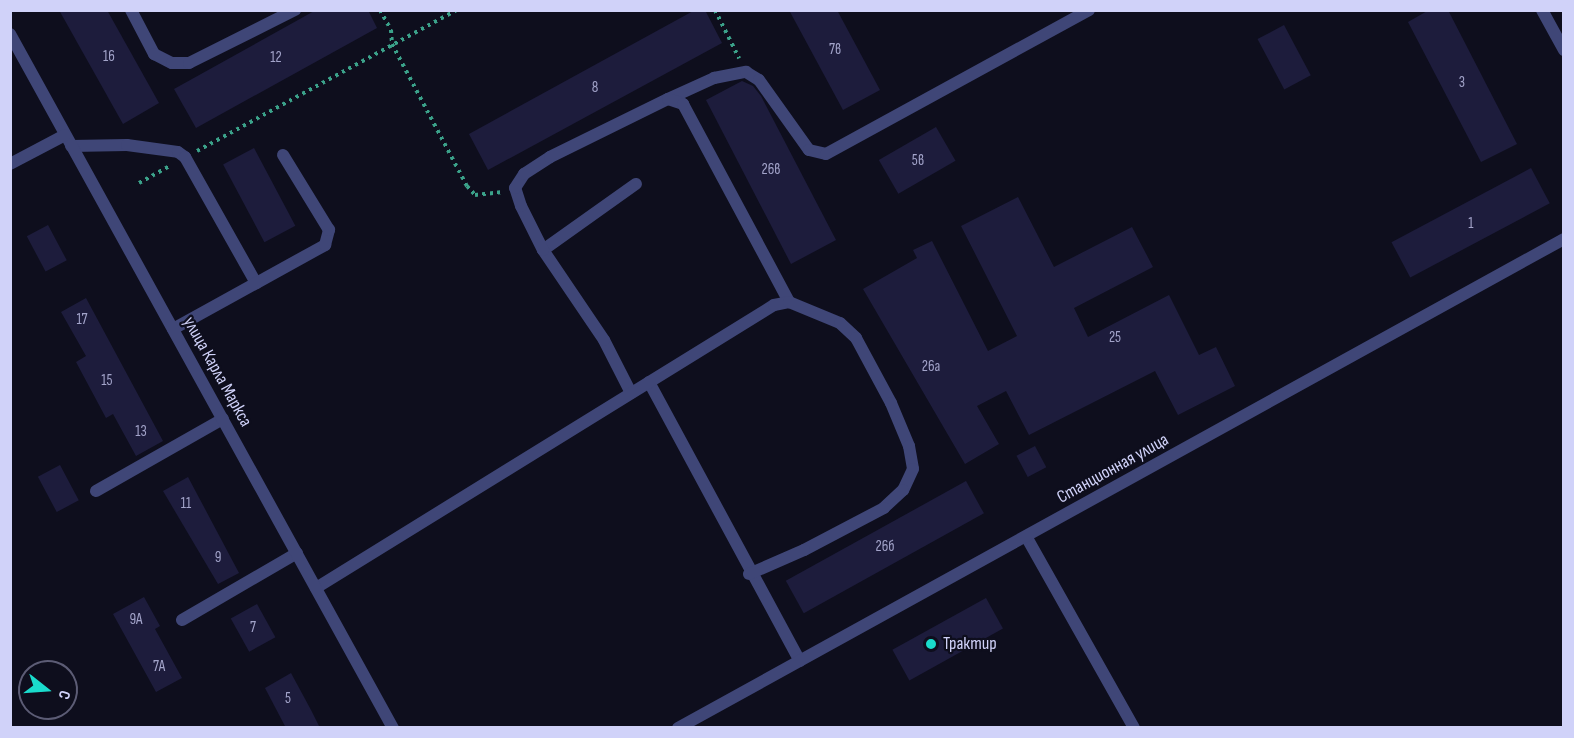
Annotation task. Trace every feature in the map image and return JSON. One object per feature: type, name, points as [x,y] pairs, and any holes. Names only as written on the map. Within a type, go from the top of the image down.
[{"type":"street","points":[[131,10],[154,54],[172,63],[189,63],[295,10]]},
{"type":"street","points":[[631,393],[604,340],[543,250],[514,188],[524,174],[550,157],[668,99],[714,78],[746,72],[759,80],[809,150],[826,154],[1089,10]]},
{"type":"street","points":[[1542,10],[1563,50]]},
{"type":"street","name":"улица Карла Маркса","points":[[10,34],[393,728]]},
{"type":"street","points":[[668,99],[683,104],[789,302]]},
{"type":"street","points":[[10,164],[68,140],[178,152],[185,158],[256,284]]},
{"type":"street","points":[[173,329],[325,245],[329,237],[329,230],[283,155]]},
{"type":"street","points":[[543,250],[636,184]]},
{"type":"street","name":"Станционная улица","points":[[678,728],[1027,538],[1563,239]]},
{"type":"street","points":[[316,588],[774,305],[789,302],[840,323],[856,338],[891,402],[909,446],[913,469],[903,490],[884,508],[804,550],[749,574]]},
{"type":"street","points":[[649,382],[749,574],[800,661]]},
{"type":"street","points":[[96,491],[223,419]]},
{"type":"street","points":[[1027,538],[1134,728]]},
{"type":"street","points":[[182,620],[297,553]]},
{"type":"path","points":[[380,10],[391,30],[392,44],[466,186],[475,195],[486,196],[514,188]]},
{"type":"path","points":[[139,183],[457,10]]},
{"type":"path","points":[[715,10],[746,72]]},
{"type":"building","points":[[59,10],[107,10],[159,103],[123,124]]},
{"type":"building","points":[[316,10],[368,10],[377,28],[196,128],[174,89]]},
{"type":"building","points":[[695,10],[705,10],[722,43],[488,170],[469,134]]},
{"type":"building","points":[[789,10],[837,10],[880,90],[843,110]]},
{"type":"building","points":[[1429,10],[1448,10],[1517,144],[1481,162],[1408,22]]},
{"type":"building","points":[[1284,25],[1311,75],[1284,89],[1258,39]]},
{"type":"building","points":[[742,81],[753,86],[761,96],[836,240],[791,264],[706,100]]},
{"type":"building","points":[[936,127],[956,161],[898,194],[879,160]]},
{"type":"building","points":[[254,148],[295,226],[264,242],[223,164]]},
{"type":"building","points":[[1531,168],[1550,203],[1410,277],[1391,242]]},
{"type":"building","points":[[1018,197],[1054,267],[1132,227],[1153,267],[1074,308],[1088,337],[1169,295],[1199,355],[1216,347],[1235,386],[1178,415],[1155,371],[1029,435],[1006,391],[977,406],[999,444],[965,464],[863,289],[917,258],[913,250],[932,241],[988,351],[1017,336],[961,226]]},
{"type":"building","points":[[48,225],[67,260],[46,272],[27,236]]},
{"type":"building","points":[[86,298],[163,441],[136,456],[113,414],[106,418],[76,362],[86,356],[61,312]]},
{"type":"building","points":[[1035,446],[1046,467],[1028,477],[1016,456]]},
{"type":"building","points":[[60,465],[79,500],[57,512],[38,477]]},
{"type":"building","points":[[188,477],[239,573],[218,584],[163,491]]},
{"type":"building","points":[[966,481],[984,513],[804,613],[786,581]]},
{"type":"building","points":[[144,597],[160,626],[155,629],[182,678],[156,692],[113,614]]},
{"type":"building","points":[[986,598],[1003,629],[909,680],[892,650]]},
{"type":"building","points":[[257,604],[275,637],[249,652],[231,619]]},
{"type":"building","points":[[291,673],[320,728],[286,728],[265,688]]},
{"type":"place","name":"Трактир","points":[[931,644]]}]
